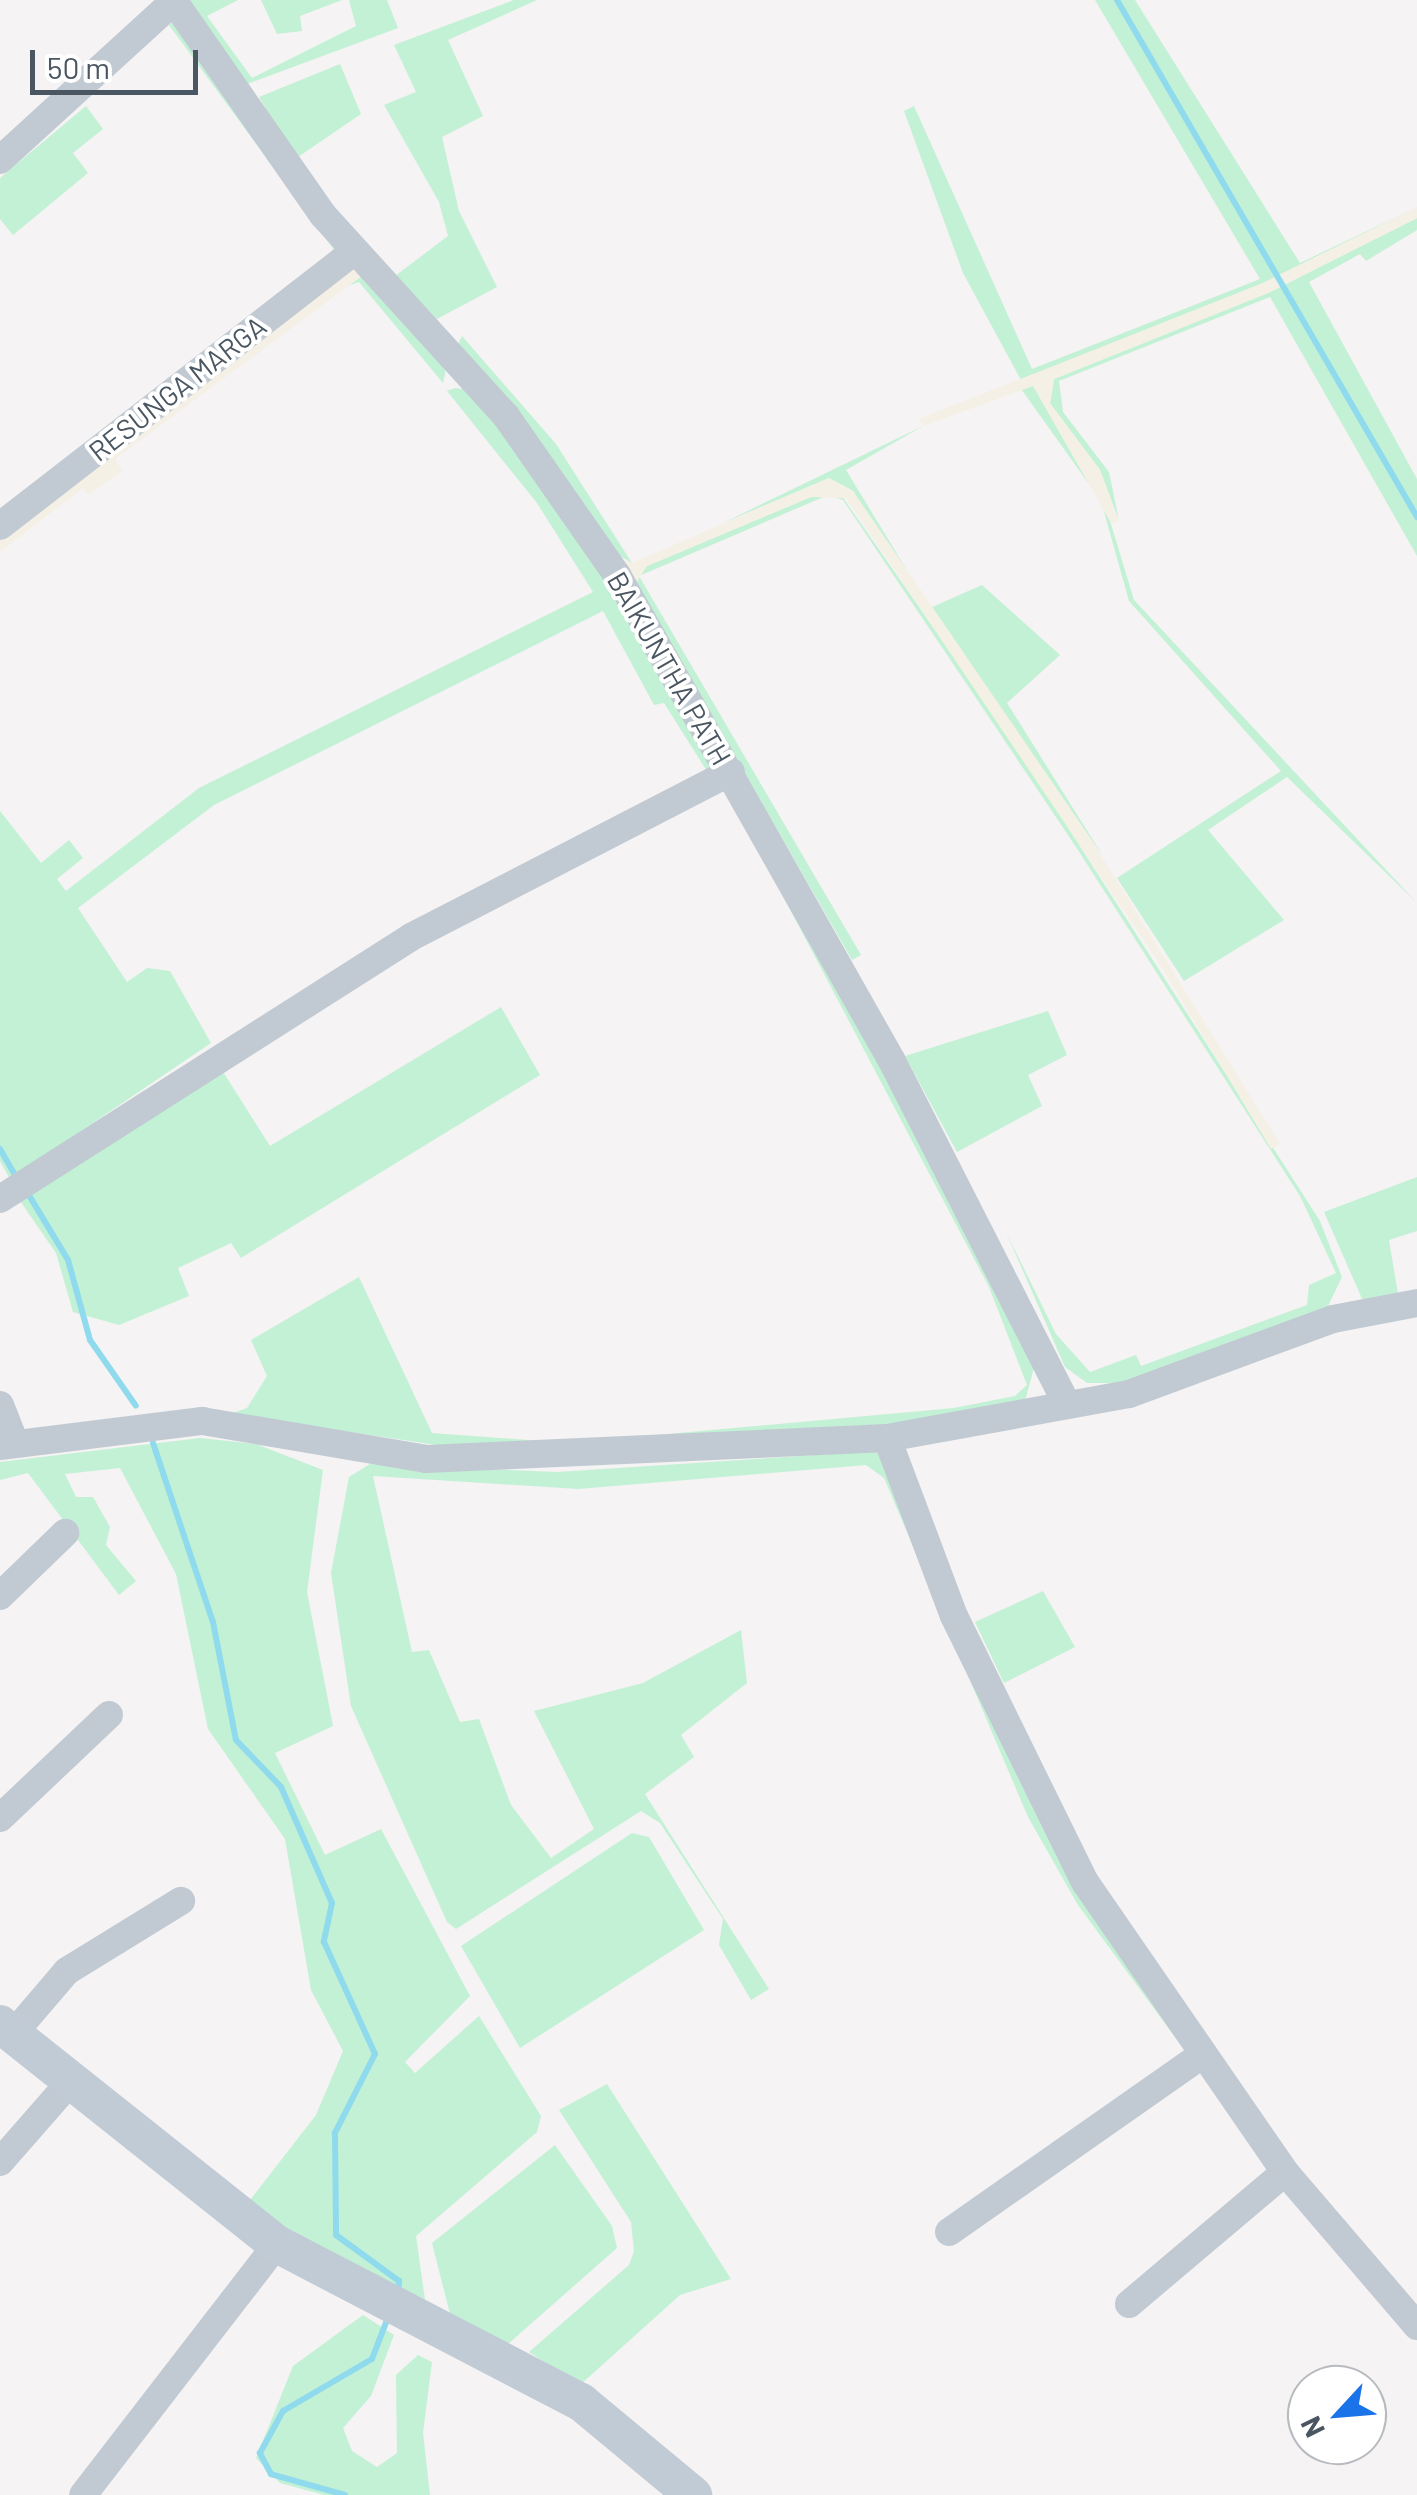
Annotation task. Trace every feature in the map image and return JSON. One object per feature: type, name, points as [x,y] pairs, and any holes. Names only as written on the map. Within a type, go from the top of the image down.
[{"type":"street","points":[[0,160],[173,0]]},
{"type":"street","name":"BAIKUNTHA PATH","points":[[173,0],[354,251],[506,416],[568,498],[731,772],[1066,1402]]},
{"type":"street","name":"RESUNGA MARGA","points":[[0,526],[354,251]]},
{"type":"street","points":[[14,1189],[411,937],[731,772]]},
{"type":"street","points":[[0,1406],[8,1445],[202,1421],[426,1459],[887,1438],[1066,1402],[1128,1394],[1333,1319],[1417,1303]]},
{"type":"street","points":[[887,1438],[1026,1774],[1202,2055],[1284,2172],[1417,2326]]},
{"type":"street","points":[[0,1596],[65,1534]]},
{"type":"street","points":[[0,1818],[109,1714]]},
{"type":"street","points":[[181,1902],[67,1971],[7,2029],[277,2244],[581,2402],[693,2495]]},
{"type":"street","points":[[949,2232],[1202,2055]]},
{"type":"street","points":[[0,2162],[70,2082]]},
{"type":"street","points":[[1129,2304],[1284,2172]]},
{"type":"street","points":[[82,2494],[277,2244]]},
{"type":"green space","points":[[188,0],[238,0],[207,16],[252,78],[356,26],[349,0],[387,0],[398,28],[247,84]]},
{"type":"green space","points":[[261,0],[342,0],[300,16],[302,31],[277,34]]},
{"type":"green space","points":[[514,0],[537,0],[448,40],[483,116],[442,137],[459,211],[497,287],[437,319],[395,276],[448,236],[439,202],[384,105],[416,92],[394,45]]},
{"type":"green space","points":[[1095,0],[1135,0],[1300,263],[1417,207],[1263,283],[1021,380],[963,273],[904,111],[914,106],[1032,369],[1260,279]]},
{"type":"green space","points":[[175,20],[318,221],[342,261],[169,25]]},
{"type":"green space","points":[[340,64],[361,114],[295,159],[259,97]]},
{"type":"green space","points":[[86,106],[103,129],[73,153],[88,173],[13,235],[0,219],[0,178]]},
{"type":"green space","points":[[1417,218],[1417,230],[1366,261],[1360,254],[1309,282],[1417,479],[1417,556],[1270,297],[1059,381],[1063,412],[1109,472],[1119,521],[1100,470],[1050,404],[1054,379],[1268,293]]},
{"type":"green space","points":[[362,276],[446,369],[443,383],[359,282],[347,286]]},
{"type":"green space","points":[[462,336],[556,444],[632,563],[610,550],[458,344]]},
{"type":"green space","points":[[1019,386],[1033,386],[1104,501],[1134,600],[1417,903],[1287,777],[1208,830],[1284,920],[1184,981],[1117,878],[1281,771],[1129,601],[1101,501]]},
{"type":"green space","points":[[470,390],[583,539],[711,758],[710,776],[664,703],[654,705],[603,611],[214,805],[78,908],[127,982],[147,968],[170,971],[211,1043],[10,1179],[0,1161],[0,811],[41,863],[69,840],[83,858],[57,879],[66,891],[199,788],[593,592],[537,503],[447,391]]},
{"type":"green space","points":[[923,426],[846,470],[930,608],[982,585],[1060,655],[1007,703],[1103,856],[931,615],[853,491],[829,478],[723,523]]},
{"type":"green space","points":[[839,492],[1017,748],[1320,1221],[1342,1277],[1326,1310],[1124,1383],[1087,1383],[1065,1367],[1006,1232],[1056,1334],[1090,1372],[1136,1355],[1141,1366],[1307,1305],[1309,1285],[1336,1273],[1300,1196],[1076,847],[843,500],[828,495],[639,576],[861,955],[852,960],[636,583],[640,572],[647,566],[811,497]]},
{"type":"green space","points":[[724,784],[909,1112],[1035,1364],[1025,1401],[902,1424],[483,1452],[230,1414],[247,1408],[267,1376],[251,1340],[359,1277],[432,1433],[569,1443],[954,1408],[1015,1396],[1027,1385],[989,1287]]},
{"type":"green space","points":[[501,1007],[540,1075],[241,1258],[231,1243],[178,1268],[189,1296],[119,1325],[73,1312],[56,1253],[18,1198],[220,1067],[270,1146]]},
{"type":"green space","points":[[1048,1011],[1067,1055],[1028,1075],[1042,1106],[957,1152],[905,1056]]},
{"type":"green space","points":[[1417,1177],[1417,1231],[1389,1240],[1398,1294],[1363,1301],[1324,1212]]},
{"type":"green space","points":[[200,1438],[256,1444],[323,1470],[307,1592],[333,1726],[275,1753],[325,1855],[381,1829],[470,1996],[405,2062],[415,2073],[479,2016],[541,2116],[537,2132],[416,2236],[425,2300],[244,2208],[316,2115],[343,2051],[311,1990],[285,1839],[208,1729],[176,1574],[120,1468],[65,1474],[76,1497],[93,1497],[110,1527],[106,1545],[136,1581],[119,1595],[28,1473],[0,1480],[0,1462]]},
{"type":"green space","points":[[877,1451],[1036,1813],[1249,2138],[1078,1905],[1028,1817],[884,1478],[866,1465],[578,1489],[373,1476],[412,1652],[429,1650],[460,1722],[479,1719],[511,1805],[551,1858],[594,1829],[534,1711],[643,1683],[741,1630],[747,1683],[681,1735],[694,1757],[645,1794],[769,1989],[751,2000],[719,1945],[723,1919],[660,1823],[641,1811],[456,1929],[447,1922],[351,1706],[331,1573],[349,1477],[370,1464],[557,1472]]},
{"type":"green space","points":[[1043,1591],[1075,1647],[1004,1683],[975,1622]]},
{"type":"green space","points":[[632,1833],[649,1837],[704,1930],[520,2048],[461,1946]]},
{"type":"green space","points":[[607,2084],[731,2279],[680,2295],[580,2385],[529,2352],[629,2265],[634,2251],[631,2222],[559,2110]]},
{"type":"green space","points":[[555,2145],[612,2226],[617,2248],[507,2345],[450,2314],[432,2243]]},
{"type":"green space","points":[[363,2315],[394,2335],[371,2396],[343,2428],[352,2451],[377,2467],[397,2453],[396,2375],[418,2355],[432,2362],[423,2433],[430,2495],[324,2495],[280,2483],[256,2458],[293,2366]]},
{"type":"sand","points":[[1417,207],[1417,218],[1268,293],[1054,379],[1050,403],[1100,470],[1119,521],[1111,523],[1033,386],[923,426],[919,419],[1263,283]]},
{"type":"sand","points":[[349,258],[362,276],[115,459],[122,471],[89,495],[83,488],[0,552],[0,535]]},
{"type":"sand","points":[[829,478],[853,491],[1089,836],[1280,1144],[1271,1149],[1159,963],[846,498],[811,497],[647,566],[636,583],[620,559],[632,563]]},
{"type":"waterway","points":[[1117,0],[1417,517]]},
{"type":"waterway","points":[[0,1149],[17,1178]]},
{"type":"waterway","points":[[27,1192],[68,1260],[90,1340],[136,1406]]},
{"type":"waterway","points":[[153,1443],[213,1622],[236,1740],[281,1787],[332,1903],[324,1942],[375,2054],[335,2133],[336,2235],[399,2281],[398,2292]]},
{"type":"waterway","points":[[345,2495],[271,2474],[260,2453],[283,2411],[372,2359],[386,2322]]}]
